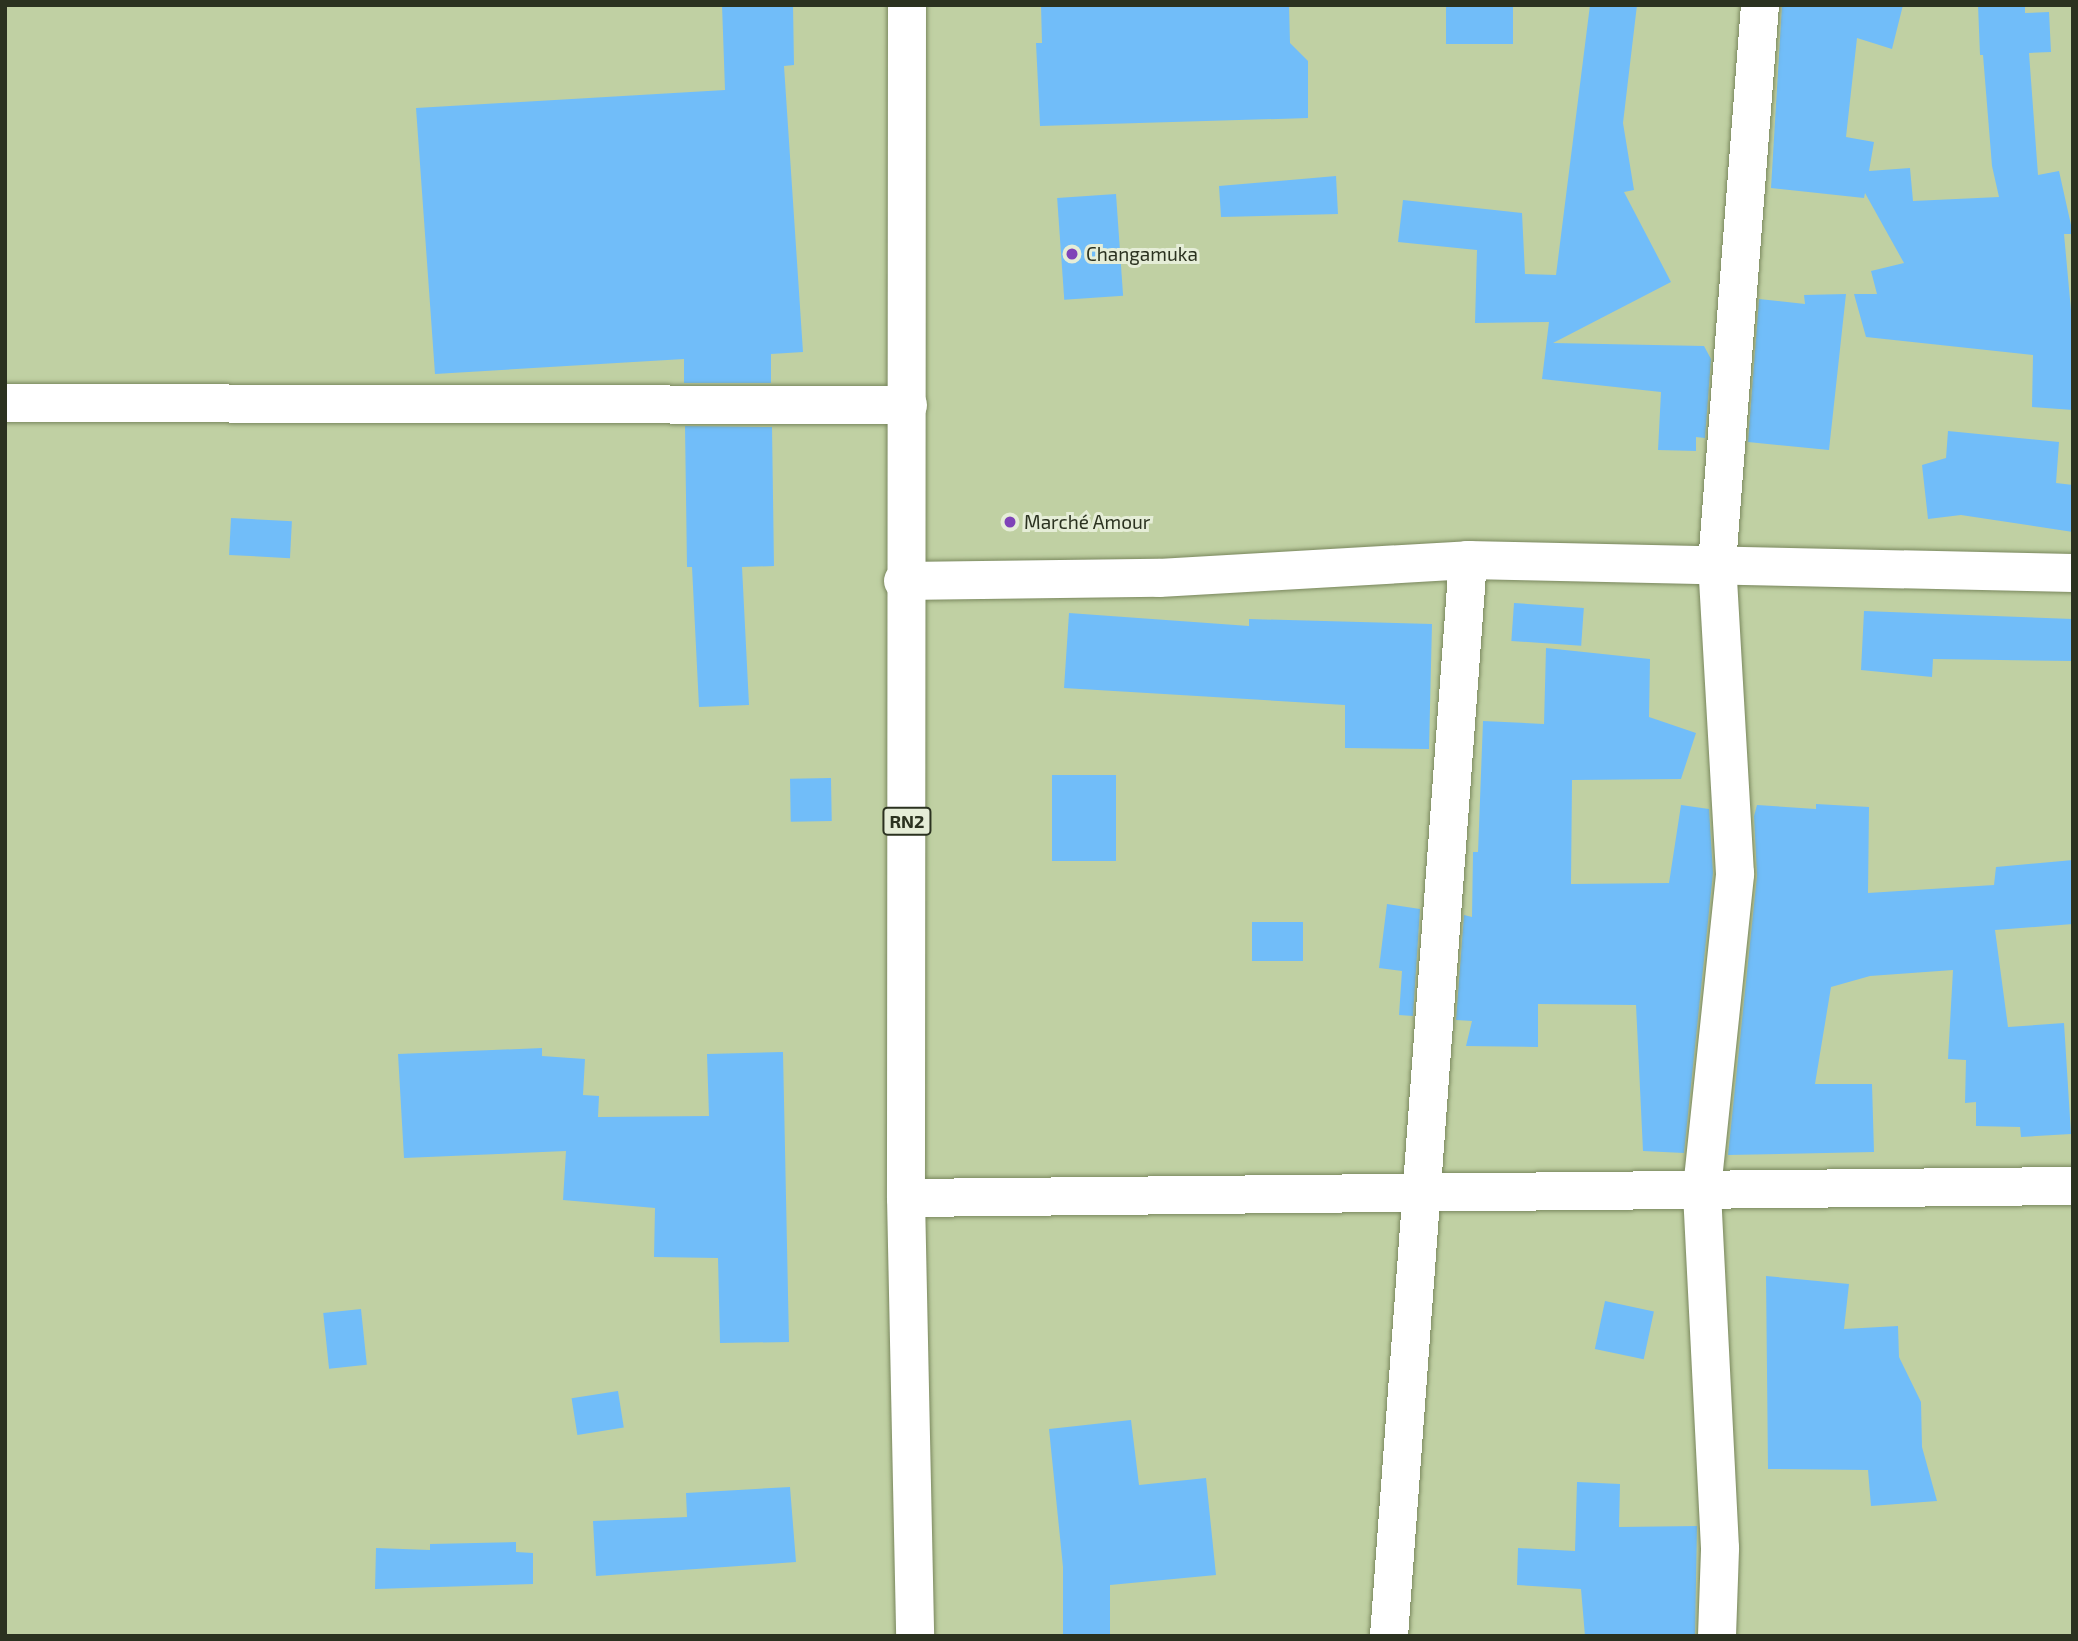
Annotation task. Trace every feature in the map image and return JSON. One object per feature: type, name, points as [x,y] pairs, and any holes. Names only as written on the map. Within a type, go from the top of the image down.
[{"type":"main road","name":"RN2","points":[[906,5],[908,405],[903,581],[906,1198],[915,1636]]},
{"type":"main road","points":[[1717,1636],[1720,1548],[1702,1189],[1735,874],[1717,564],[1760,5]]},
{"type":"main road","points":[[5,403],[908,405]]},
{"type":"main road","points":[[1390,1636],[1420,1191],[1468,560]]},
{"type":"main road","points":[[903,581],[1159,578],[1468,560],[2073,573]]},
{"type":"main road","points":[[906,1198],[2073,1186]]},
{"type":"building","points":[[722,5],[793,5],[794,65],[784,66],[803,352],[771,354],[771,383],[684,383],[684,359],[435,374],[416,108],[725,90]]},
{"type":"building","points":[[1041,5],[1289,5],[1290,43],[1308,61],[1308,118],[1040,126],[1036,43],[1042,43]]},
{"type":"building","points":[[1446,5],[1513,5],[1513,44],[1446,44]]},
{"type":"building","points":[[1590,5],[1637,5],[1623,123],[1634,190],[1624,192],[1671,282],[1553,343],[1704,346],[1711,359],[1705,438],[1696,437],[1696,451],[1658,450],[1661,392],[1542,379],[1549,322],[1475,323],[1477,250],[1398,242],[1403,200],[1522,213],[1525,274],[1556,275]]},
{"type":"building","points":[[1782,5],[1903,5],[1892,49],[1857,38],[1846,137],[1874,142],[1869,171],[1910,168],[1913,201],[1999,197],[1992,166],[1983,55],[1980,55],[1978,5],[2025,5],[2025,13],[2049,12],[2051,52],[2029,53],[2038,175],[2059,171],[2073,234],[2064,234],[2073,332],[2073,410],[2032,407],[2033,355],[1866,337],[1854,294],[1877,294],[1871,271],[1904,263],[1865,193],[1864,198],[1771,188]]},
{"type":"building","points":[[1336,176],[1338,214],[1221,217],[1219,186]]},
{"type":"building","points":[[1116,194],[1123,296],[1064,300],[1057,198]]},
{"type":"building","points":[[1846,294],[1829,450],[1748,442],[1759,299],[1805,304],[1804,295]]},
{"type":"building","points":[[685,426],[772,427],[774,566],[742,567],[749,705],[699,707],[692,567],[687,567]]},
{"type":"building","points":[[1948,431],[2059,442],[2056,483],[2073,485],[2073,532],[1961,515],[1928,519],[1922,465],[1946,458]]},
{"type":"building","points":[[231,518],[292,521],[290,558],[229,555]]},
{"type":"building","points":[[1514,603],[1584,608],[1581,646],[1511,641]]},
{"type":"building","points":[[1864,611],[2073,619],[2073,661],[1933,659],[1932,677],[1861,670]]},
{"type":"building","points":[[1069,613],[1249,626],[1249,619],[1432,624],[1429,749],[1345,748],[1345,705],[1064,688]]},
{"type":"building","points":[[1546,648],[1650,659],[1649,717],[1696,733],[1681,779],[1572,780],[1571,884],[1669,883],[1681,805],[1709,809],[1713,873],[1684,1153],[1643,1151],[1636,1005],[1538,1004],[1538,1047],[1466,1046],[1472,1021],[1456,1020],[1464,915],[1472,917],[1473,852],[1478,852],[1483,721],[1544,724]]},
{"type":"building","points":[[1052,775],[1116,775],[1116,861],[1052,861]]},
{"type":"building","points":[[831,778],[832,821],[791,822],[790,779]]},
{"type":"building","points":[[1816,804],[1869,807],[1868,893],[1994,885],[1996,867],[2073,860],[2073,924],[1995,930],[2008,1027],[2064,1023],[2071,1134],[2021,1137],[2020,1127],[1976,1126],[1976,1102],[1965,1103],[1966,1060],[1948,1059],[1953,970],[1870,976],[1831,987],[1815,1084],[1872,1084],[1874,1152],[1728,1155],[1757,876],[1754,816],[1757,805],[1816,809]]},
{"type":"building","points":[[1387,904],[1420,909],[1413,1016],[1399,1015],[1402,971],[1379,968]]},
{"type":"building","points":[[1252,922],[1303,922],[1303,961],[1252,961]]},
{"type":"building","points":[[542,1048],[542,1056],[585,1059],[583,1095],[599,1096],[598,1117],[709,1116],[707,1054],[783,1052],[789,1342],[720,1343],[718,1258],[654,1257],[655,1208],[563,1200],[566,1151],[404,1158],[398,1054]]},
{"type":"building","points":[[1766,1276],[1849,1284],[1844,1329],[1898,1326],[1899,1357],[1921,1402],[1922,1447],[1937,1501],[1871,1506],[1868,1470],[1768,1469]]},
{"type":"building","points":[[1605,1301],[1654,1311],[1644,1359],[1595,1349]]},
{"type":"building","points":[[361,1309],[367,1365],[329,1369],[323,1313]]},
{"type":"building","points":[[618,1391],[624,1428],[577,1435],[572,1398]]},
{"type":"building","points":[[1131,1420],[1139,1485],[1206,1478],[1216,1575],[1110,1585],[1110,1636],[1063,1636],[1063,1567],[1049,1429]]},
{"type":"building","points":[[1577,1482],[1620,1484],[1619,1527],[1697,1526],[1695,1636],[1585,1636],[1581,1589],[1517,1585],[1518,1548],[1575,1551]]},
{"type":"building","points":[[790,1487],[796,1562],[596,1576],[593,1521],[687,1517],[686,1493]]},
{"type":"building","points":[[516,1542],[516,1552],[533,1553],[533,1584],[375,1589],[376,1548],[430,1550],[430,1544]]},
{"type":"place","name":"Changamuka","points":[[1072,254]]},
{"type":"place","name":"Marché Amour","points":[[1010,522]]}]
